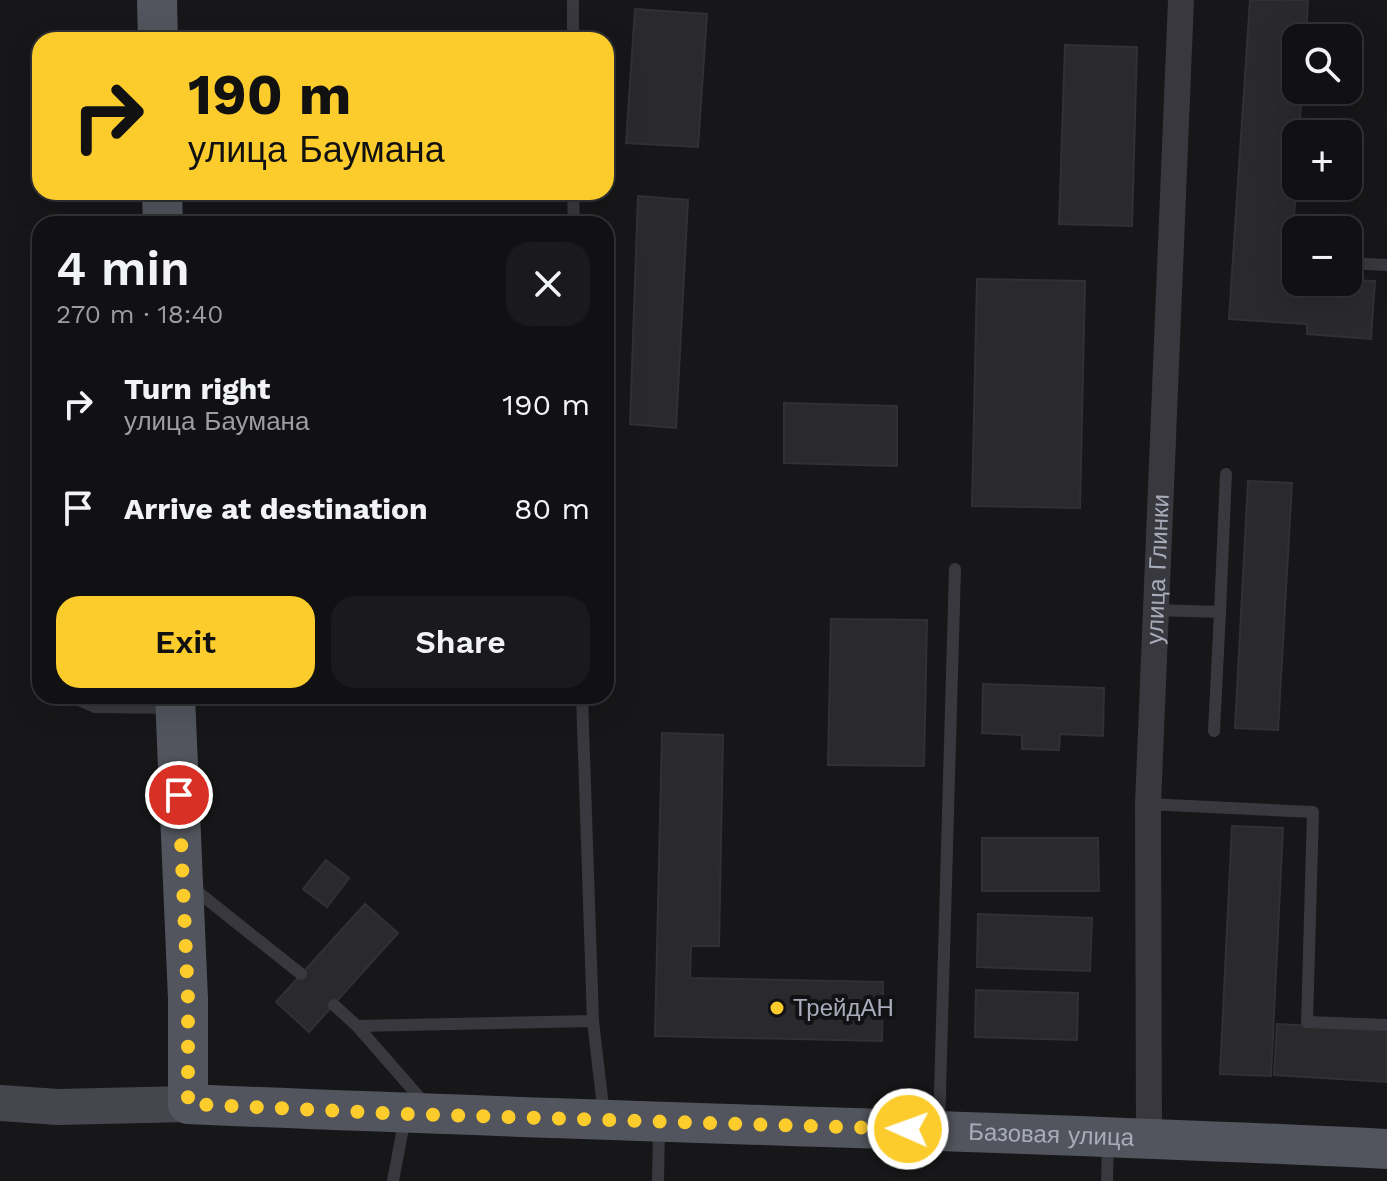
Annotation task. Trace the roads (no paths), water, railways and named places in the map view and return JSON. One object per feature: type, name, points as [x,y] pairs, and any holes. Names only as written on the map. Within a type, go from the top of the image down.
[{"type":"main road","points":[[157,0],[158,32]]},
{"type":"main road","points":[[175,704],[188,999],[188,1104]]},
{"type":"main road","name":"Базовая улица","points":[[188,1104],[1149,1137],[1387,1149]]},
{"type":"street","name":"улица Глинки","points":[[1149,1137],[1148,804],[1181,0]]},
{"type":"street","points":[[0,1103],[58,1107],[188,1104]]},
{"type":"lane","points":[[573,0],[573,32]]},
{"type":"lane","points":[[1362,264],[1387,265]]},
{"type":"lane","points":[[1214,731],[1226,474]]},
{"type":"lane","points":[[939,1130],[955,569]]},
{"type":"lane","points":[[1156,610],[1220,612]]},
{"type":"lane","points":[[88,704],[95,707],[143,704]]},
{"type":"lane","points":[[582,704],[593,1021],[605,1119]]},
{"type":"lane","points":[[1148,804],[1313,812],[1307,1022],[1387,1025]]},
{"type":"lane","points":[[183,881],[301,974]]},
{"type":"lane","points":[[334,1005],[357,1026],[420,1114],[393,1181]]},
{"type":"lane","points":[[357,1026],[593,1021]]},
{"type":"lane","points":[[658,1181],[659,1120]]},
{"type":"lane","points":[[1107,1181],[1108,1136]]},
{"type":"place","name":"ТрейдАН","points":[[777,1008]]}]
